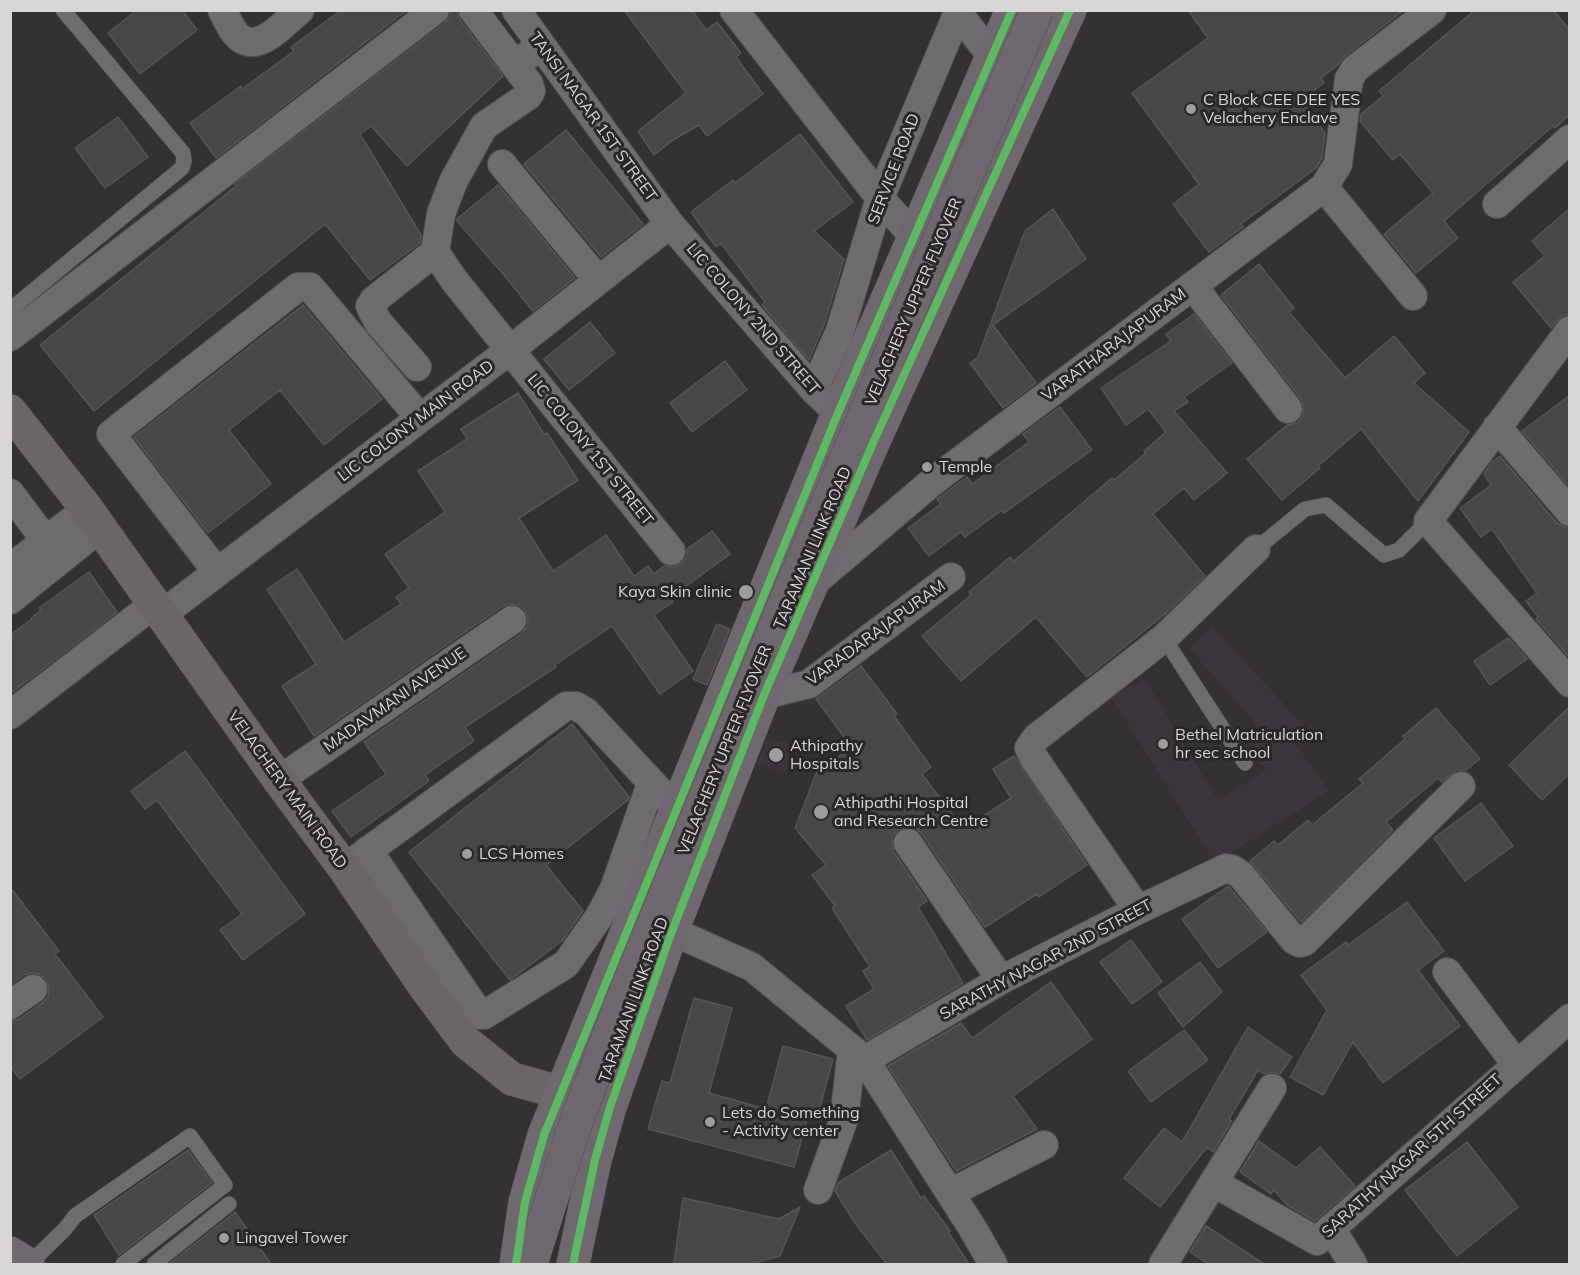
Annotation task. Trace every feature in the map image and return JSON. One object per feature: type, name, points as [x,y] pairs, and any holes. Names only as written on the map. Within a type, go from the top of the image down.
[{"type":"main road","name":"TARAMANI LINK ROAD","points":[[516,1264],[519,1235],[532,1173],[544,1134],[838,413],[1012,10]]},
{"type":"main road","name":"VELACHERY UPPER FLYOVER","points":[[531,1264],[573,1131],[623,998],[787,598],[1037,10]]},
{"type":"main road","name":"TARAMANI LINK ROAD","points":[[573,1264],[595,1160],[610,1107],[672,931],[764,695],[873,443],[1070,10]]},
{"type":"main road","name":"VELACHERY MAIN ROAD","points":[[10,411],[94,519],[279,780],[356,859],[425,987],[466,1041],[512,1079],[610,1107]]},
{"type":"main road","points":[[10,1253],[29,1264]]},
{"type":"street","points":[[222,10],[239,37],[256,42],[265,38],[300,10]]},
{"type":"street","points":[[10,337],[435,10]]},
{"type":"street","points":[[417,367],[378,322],[370,306],[374,300],[435,252],[441,214],[453,182],[484,126],[528,96],[531,91],[529,84],[472,10]]},
{"type":"street","name":"TANSI NAGAR 1ST STREET","points":[[516,10],[670,224]]},
{"type":"street","points":[[734,10],[880,198],[914,237]]},
{"type":"street","name":"VARATHARAJAPURAM","points":[[812,584],[932,482],[1324,187],[1338,164],[1349,79],[1355,69],[1432,10]]},
{"type":"street","points":[[958,11],[992,57]]},
{"type":"street","name":"SERVICE ROAD","points":[[814,390],[840,331],[880,198],[958,11]]},
{"type":"street","points":[[514,64],[543,46]]},
{"type":"street","points":[[1497,204],[1569,139]]},
{"type":"street","points":[[502,164],[598,280]]},
{"type":"street","points":[[1324,187],[1413,296]]},
{"type":"street","name":"LIC COLONY MAIN ROAD","points":[[10,715],[158,610],[217,572],[510,350],[670,224]]},
{"type":"street","name":"LIC COLONY 2ND STREET","points":[[670,224],[814,390],[838,413]]},
{"type":"street","name":"LIC COLONY 1ST STREET","points":[[435,252],[454,280],[671,551]]},
{"type":"street","points":[[1193,286],[1288,409]]},
{"type":"street","points":[[217,572],[111,434],[298,287],[310,287],[420,418]]},
{"type":"street","points":[[1569,330],[1428,521],[1569,683]]},
{"type":"street","points":[[1497,427],[1569,512]]},
{"type":"street","points":[[10,493],[46,541]]},
{"type":"street","points":[[10,567],[46,541],[94,519]]},
{"type":"street","points":[[10,600],[94,519]]},
{"type":"street","points":[[1138,910],[1029,748],[1036,738],[1164,638],[1256,549]]},
{"type":"street","name":"VARADARAJAPURAM","points":[[764,695],[809,684],[951,577]]},
{"type":"street","name":"MADAVMANI AVENUE","points":[[279,780],[512,620]]},
{"type":"street","points":[[651,784],[614,889],[599,917],[573,955],[566,964],[484,1015],[480,1015],[356,859],[566,706],[576,706],[586,712],[677,810]]},
{"type":"street","name":"SARATHY NAGAR 2ND STREET","points":[[858,1055],[1138,910],[1226,868],[1240,875],[1294,940],[1304,942],[1461,786]]},
{"type":"street","points":[[908,843],[1001,980]]},
{"type":"street","points":[[672,931],[752,967],[858,1055],[950,1193],[993,1264]]},
{"type":"street","points":[[1446,972],[1516,1064]]},
{"type":"street","name":"SARATHY NAGAR 5TH STREET","points":[[1214,1183],[1317,1241],[1569,1018]]},
{"type":"street","points":[[818,1190],[844,1119],[858,1055]]},
{"type":"street","points":[[1163,1264],[1272,1088]]},
{"type":"street","points":[[950,1193],[1044,1146]]},
{"type":"street","points":[[1331,1228],[1353,1264]]},
{"type":"lane","points":[[10,310],[182,168],[184,161],[183,153],[63,10]]},
{"type":"lane","points":[[1256,549],[1305,509],[1326,505],[1384,555],[1399,550],[1428,521]]},
{"type":"lane","points":[[1164,638],[1245,763]]},
{"type":"lane","points":[[29,1264],[75,1216],[190,1136],[225,1185],[123,1264]]},
{"type":"lane","points":[[154,1264],[229,1204]]},
{"type":"shaded area","name":"Bethel Matriculation hr sec school","points":[[1211,625],[1306,728],[1293,740],[1329,791],[1215,863],[1111,697],[1145,679],[1218,800],[1266,770],[1248,749],[1265,735],[1190,649]]},
{"type":"shaded area","name":"Athipathy Hospitals","points":[[766,739],[796,746],[786,773],[757,765]]},
{"type":"building","points":[[137,10],[182,10],[197,30],[140,74],[108,33]]},
{"type":"building","points":[[341,10],[407,10],[216,158],[190,123],[294,51],[291,47]]},
{"type":"building","points":[[451,10],[457,10],[460,20],[503,76],[407,166],[371,126],[360,134],[421,235],[420,243],[370,280],[325,224],[94,411],[40,345],[236,186],[235,184],[445,23],[450,17]]},
{"type":"building","points":[[624,10],[692,10],[706,30],[717,22],[741,53],[736,57],[763,94],[707,136],[699,125],[673,140],[654,155],[638,131],[686,93]]},
{"type":"building","points":[[1188,10],[1404,10],[1345,56],[1338,65],[1321,78],[1324,83],[1301,100],[1325,133],[1322,158],[1316,168],[1241,224],[1243,227],[1209,252],[1173,204],[1199,184],[1132,93],[1208,38]]},
{"type":"building","points":[[1475,10],[1553,10],[1569,29],[1569,115],[1555,128],[1553,126],[1444,221],[1458,238],[1416,273],[1384,234],[1433,193],[1400,154],[1393,160],[1360,121],[1361,114],[1383,96],[1379,91]]},
{"type":"building","points":[[118,117],[148,157],[105,188],[75,148]]},
{"type":"building","points":[[566,130],[643,224],[601,257],[524,164]]},
{"type":"building","points":[[800,134],[853,202],[814,231],[844,259],[824,325],[809,360],[762,305],[765,302],[721,243],[716,247],[691,212],[733,180],[735,183]]},
{"type":"building","points":[[498,185],[575,278],[533,311],[457,221]]},
{"type":"building","points":[[1053,209],[1086,259],[993,325],[1036,383],[1003,408],[970,363],[978,357],[1025,231]]},
{"type":"building","points":[[1569,209],[1569,314],[1563,315],[1551,328],[1513,282],[1545,256],[1532,241]]},
{"type":"building","points":[[1259,264],[1294,308],[1289,312],[1345,378],[1394,336],[1425,373],[1414,383],[1469,432],[1418,501],[1361,429],[1282,500],[1247,459],[1287,425],[1299,422],[1303,416],[1304,407],[1301,399],[1221,295]]},
{"type":"building","points":[[303,305],[382,399],[324,445],[280,390],[229,430],[271,484],[208,533],[134,437]]},
{"type":"building","points":[[1194,314],[1232,363],[1184,397],[1188,402],[1174,411],[1227,473],[1194,500],[1184,488],[1153,514],[1205,576],[1165,614],[1087,677],[1036,617],[961,681],[922,636],[971,595],[969,592],[1010,557],[1014,561],[1112,478],[1114,480],[1146,453],[1144,451],[1166,432],[1148,409],[1126,425],[1101,388],[1171,341],[1166,334]]},
{"type":"building","points":[[590,322],[615,353],[569,390],[544,359]]},
{"type":"building","points":[[725,361],[747,390],[692,432],[670,403]]},
{"type":"building","points":[[518,393],[544,434],[547,433],[578,480],[519,518],[553,571],[606,535],[634,576],[648,566],[654,574],[664,566],[673,567],[681,564],[686,558],[687,549],[712,531],[730,554],[670,598],[673,602],[654,615],[693,671],[660,694],[612,626],[555,665],[556,667],[465,727],[474,741],[425,775],[429,781],[351,837],[332,811],[386,774],[364,742],[521,634],[527,627],[528,618],[525,610],[519,605],[503,606],[314,736],[282,686],[316,664],[267,589],[297,569],[344,642],[401,604],[396,597],[409,588],[385,554],[445,512],[418,471],[467,439],[461,429]]},
{"type":"building","points":[[1569,396],[1569,486],[1522,431]]},
{"type":"building","points":[[1060,407],[1092,450],[1004,513],[1002,510],[965,537],[961,532],[929,556],[908,528],[941,504],[937,499],[967,477],[972,484],[1029,442],[1023,434]]},
{"type":"building","points":[[1500,456],[1557,523],[1569,528],[1569,657],[1536,619],[1538,617],[1526,601],[1537,593],[1492,529],[1481,537],[1460,508],[1491,485],[1484,474],[1492,462]]},
{"type":"building","points":[[89,572],[117,612],[10,694],[10,635],[32,619],[41,610],[39,608]]},
{"type":"building","points":[[717,624],[730,629],[707,685],[693,679]]},
{"type":"building","points":[[1508,638],[1527,659],[1490,685],[1474,661]]},
{"type":"building","points":[[861,666],[897,714],[894,716],[931,767],[922,774],[963,829],[1011,798],[993,769],[1014,756],[1087,865],[1039,897],[1037,894],[985,927],[922,834],[916,828],[907,827],[898,830],[893,836],[894,852],[927,901],[918,907],[963,983],[867,1040],[846,1006],[874,989],[863,971],[870,967],[832,908],[835,906],[812,875],[826,865],[795,828],[817,771],[852,748],[816,699]]},
{"type":"building","points":[[1569,707],[1569,774],[1542,800],[1509,765]]},
{"type":"building","points":[[1436,708],[1480,759],[1466,770],[1456,770],[1442,782],[1438,778],[1386,822],[1393,830],[1301,922],[1250,861],[1274,841],[1278,845],[1308,820],[1312,825],[1363,783],[1359,779]]},
{"type":"building","name":"LCS Homes","points":[[572,724],[629,797],[546,865],[583,911],[562,941],[510,980],[409,852]]},
{"type":"building","points":[[185,751],[305,914],[243,960],[220,930],[242,914],[157,800],[145,809],[131,791]]},
{"type":"building","points":[[1481,803],[1513,846],[1465,881],[1434,838]]},
{"type":"building","points":[[1228,886],[1267,932],[1218,968],[1182,919]]},
{"type":"building","points":[[10,887],[59,951],[55,954],[103,1017],[20,1079],[10,1066],[10,1021],[19,1019],[42,1003],[48,997],[49,988],[46,979],[39,974],[32,973],[24,975],[10,985]]},
{"type":"building","points":[[1407,902],[1444,951],[1418,970],[1460,1026],[1383,1083],[1353,1042],[1323,1095],[1290,1077],[1327,1010],[1301,975],[1346,942],[1348,945]]},
{"type":"building","points":[[1131,940],[1162,982],[1132,1004],[1100,962]]},
{"type":"building","points":[[1200,962],[1222,992],[1183,1027],[1158,993]]},
{"type":"building","points":[[1051,982],[1092,1039],[1013,1096],[1037,1129],[956,1171],[888,1066],[961,1023],[972,1038]]},
{"type":"building","points":[[694,998],[732,1008],[709,1093],[766,1109],[783,1046],[833,1059],[817,1118],[808,1116],[794,1167],[648,1129],[662,1081],[670,1083]]},
{"type":"building","points":[[1248,1027],[1292,1057],[1280,1074],[1272,1072],[1264,1074],[1258,1070],[1229,1119],[1232,1121],[1213,1152],[1207,1147],[1160,1207],[1124,1178],[1164,1128],[1182,1142]]},
{"type":"building","points":[[1184,1030],[1208,1060],[1151,1102],[1128,1071]]},
{"type":"building","points":[[1259,1141],[1296,1168],[1320,1147],[1355,1186],[1315,1221],[1287,1205],[1274,1190],[1271,1194],[1240,1172]]},
{"type":"building","points":[[1467,1142],[1518,1207],[1457,1256],[1405,1190]]},
{"type":"building","points":[[188,1150],[212,1183],[119,1255],[94,1215]]},
{"type":"building","points":[[891,1150],[921,1198],[924,1196],[950,1231],[948,1232],[969,1264],[887,1264],[855,1223],[835,1191],[838,1183]]},
{"type":"building","points":[[683,1198],[779,1219],[800,1207],[780,1256],[750,1264],[674,1264]]},
{"type":"building","name":"Lingavel Tower","points":[[235,1212],[271,1264],[169,1264]]},
{"type":"building","points":[[1206,1226],[1264,1264],[1208,1264],[1190,1252]]},
{"type":"cycle path","points":[[516,1264],[525,1202],[544,1135],[838,413],[1012,10]]},
{"type":"cycle path","points":[[573,1264],[595,1160],[610,1107],[672,931],[764,695],[873,443],[1070,10]]},
{"type":"place","name":"C Block CEE DEE YES Velachery Enclave","points":[[1191,109]]},
{"type":"place","name":"Temple","points":[[927,467]]},
{"type":"place","name":"Kaya Skin clinic","points":[[746,592]]},
{"type":"place","name":"Bethel Matriculation hr sec school","points":[[1163,744]]},
{"type":"place","name":"Athipathy Hospitals","points":[[776,755]]},
{"type":"place","name":"Athipathi Hospital and Research Centre","points":[[821,812]]},
{"type":"place","name":"LCS Homes","points":[[467,854]]},
{"type":"place","name":"Lets do Something - Activity center","points":[[710,1122]]},
{"type":"place","name":"Lingavel Tower","points":[[224,1238]]}]
